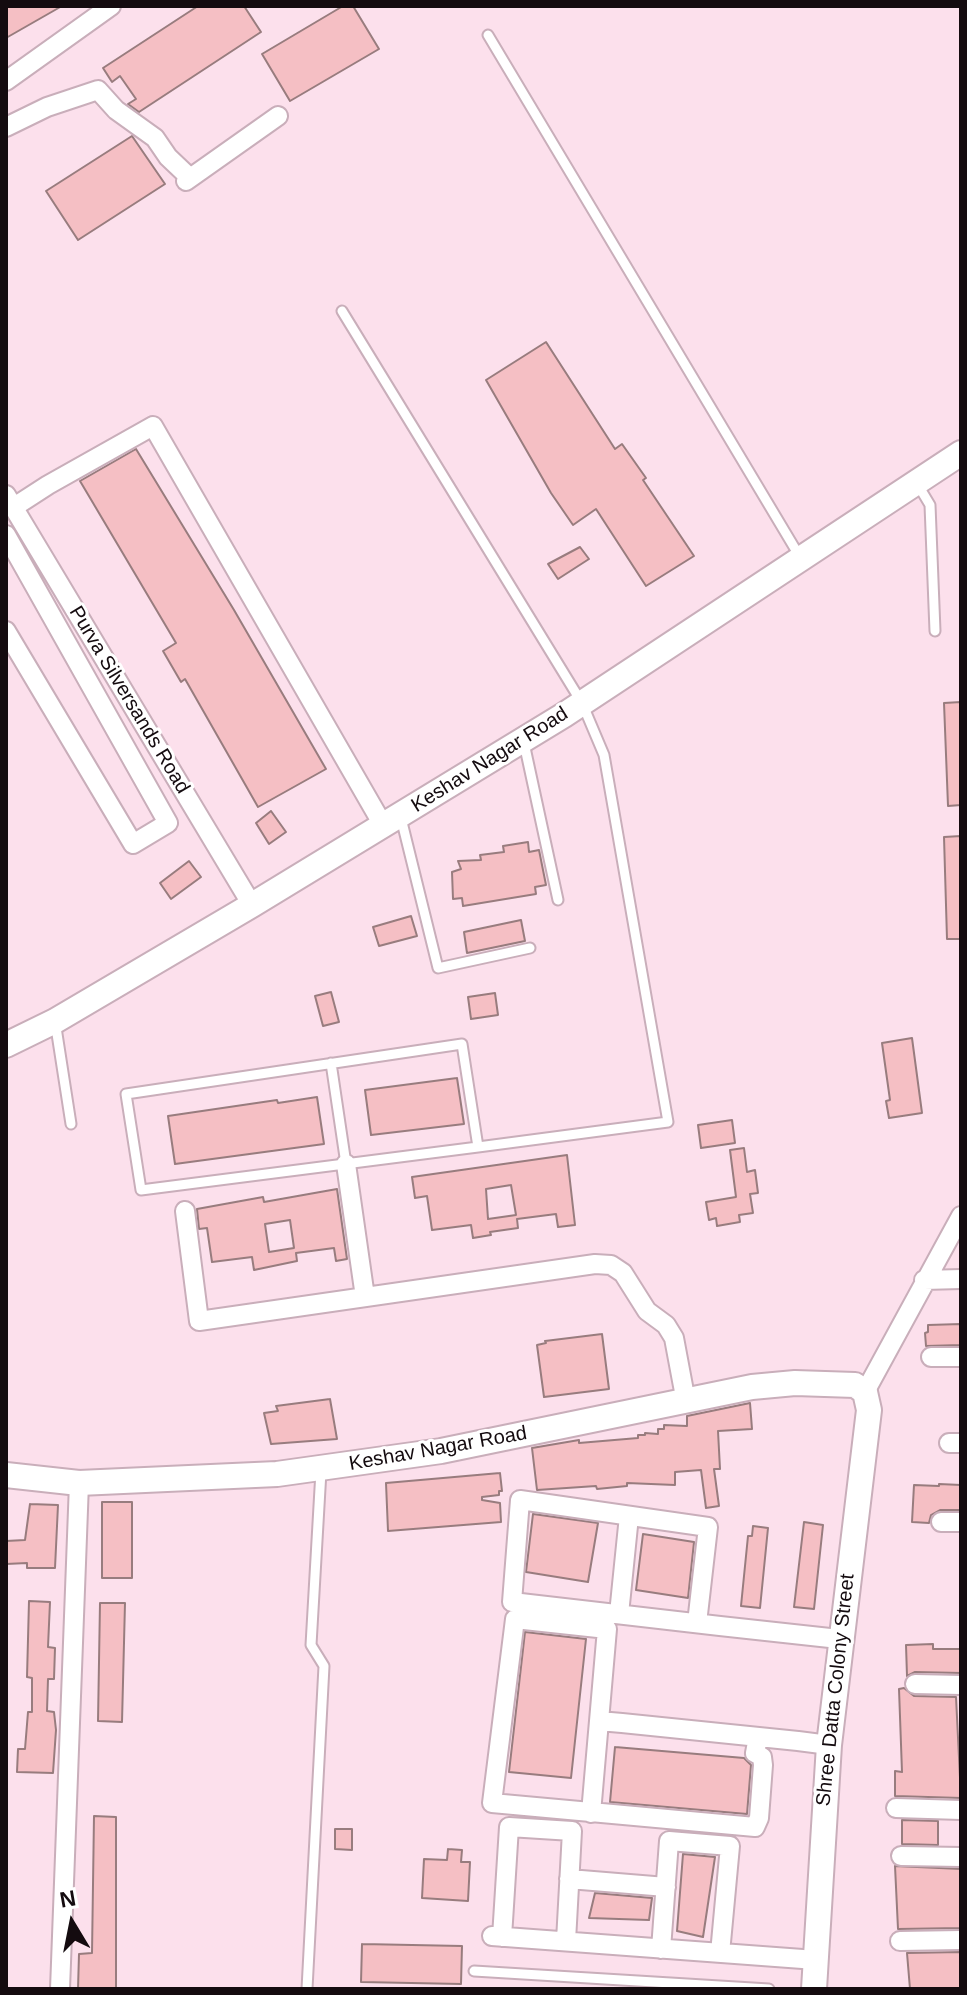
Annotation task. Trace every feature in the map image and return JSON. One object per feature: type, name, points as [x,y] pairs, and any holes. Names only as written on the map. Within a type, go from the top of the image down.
[{"type":"street","points":[[6,81],[100,9]]},
{"type":"street","points":[[6,127],[47,107],[98,90],[116,110],[155,138],[168,157],[188,176],[186,181],[278,116]]},
{"type":"street","points":[[10,501],[48,485],[153,426],[392,820]]},
{"type":"street","name":"Keshav Nagar Road","points":[[6,1045],[55,1021],[252,905],[523,740],[961,453]]},
{"type":"street","name":"Purva Silversands Road","points":[[10,501],[252,905]]},
{"type":"street","points":[[6,535],[168,823],[133,844],[6,631]]},
{"type":"street","points":[[69,646],[89,633]]},
{"type":"street","points":[[346,1164],[365,1297]]},
{"type":"street","points":[[185,1211],[199,1321],[595,1264],[611,1265],[623,1273],[647,1311],[666,1325],[674,1338],[686,1402]]},
{"type":"street","points":[[865,1392],[961,1216]]},
{"type":"street","points":[[924,1280],[961,1279]]},
{"type":"street","points":[[931,1357],[961,1357]]},
{"type":"street","name":"Keshav Nagar Road","points":[[6,1475],[79,1483],[277,1474],[441,1451],[752,1387],[795,1383],[846,1384],[855,1385],[865,1392]]},
{"type":"street","name":"Shree Datta Colony Street","points":[[814,1989],[829,1745],[839,1639],[869,1410],[865,1392]]},
{"type":"street","points":[[60,1989],[79,1483]]},
{"type":"street","points":[[697,1623],[708,1527],[520,1500],[512,1602],[619,1614],[697,1623],[839,1639]]},
{"type":"street","points":[[619,1614],[629,1516]]},
{"type":"street","points":[[941,1522],[961,1522]]},
{"type":"street","points":[[591,1813],[607,1629],[515,1619],[492,1803],[591,1813],[755,1827],[759,1818],[763,1765],[762,1757],[755,1753],[758,1737]]},
{"type":"street","points":[[915,1684],[961,1685]]},
{"type":"street","points":[[599,1721],[829,1745]]},
{"type":"street","points":[[896,1808],[961,1810]]},
{"type":"street","points":[[566,1941],[572,1831],[509,1827],[497,1936],[816,1960]]},
{"type":"street","points":[[661,1949],[669,1841],[730,1846],[720,1953]]},
{"type":"street","points":[[901,1856],[961,1857]]},
{"type":"street","points":[[569,1879],[666,1887]]},
{"type":"street","points":[[900,1941],[961,1940]]},
{"type":"lane","points":[[488,35],[801,558]]},
{"type":"lane","points":[[342,311],[582,703],[604,755],[668,1122],[478,1147],[141,1190],[126,1094],[462,1044],[478,1147]]},
{"type":"lane","points":[[917,482],[930,505],[935,631]]},
{"type":"lane","points":[[523,740],[558,900]]},
{"type":"lane","points":[[392,820],[438,968],[530,948]]},
{"type":"lane","points":[[55,1021],[71,1124]]},
{"type":"lane","points":[[331,1063],[346,1164]]},
{"type":"lane","points":[[307,1989],[324,1666],[311,1645],[321,1468]]},
{"type":"lane","points":[[474,1971],[769,1989]]},
{"type":"building","points":[[6,6],[62,6],[6,38]]},
{"type":"building","points":[[198,6],[244,6],[261,32],[139,112],[128,104],[136,99],[120,76],[112,82],[103,68]]},
{"type":"building","points":[[343,6],[353,6],[379,49],[290,101],[262,54]]},
{"type":"building","points":[[132,136],[165,184],[78,240],[46,191]]},
{"type":"building","points":[[546,342],[615,449],[622,444],[646,478],[643,480],[694,556],[646,586],[596,509],[573,525],[551,493],[486,380]]},
{"type":"building","points":[[136,449],[326,769],[258,807],[185,679],[181,682],[163,651],[176,643],[80,481]]},
{"type":"building","points":[[580,547],[589,559],[558,579],[548,564]]},
{"type":"building","points":[[961,702],[961,805],[948,806],[944,703]]},
{"type":"building","points":[[271,811],[286,832],[269,844],[256,823]]},
{"type":"building","points":[[961,836],[961,939],[947,939],[944,837]]},
{"type":"building","points":[[528,842],[529,852],[539,850],[546,885],[535,887],[536,894],[463,906],[462,898],[453,899],[452,872],[461,869],[458,861],[481,860],[480,855],[504,852],[503,846]]},
{"type":"building","points":[[189,861],[201,877],[171,899],[160,883]]},
{"type":"building","points":[[411,916],[417,936],[379,946],[373,927]]},
{"type":"building","points":[[521,920],[525,941],[467,953],[464,932]]},
{"type":"building","points":[[331,992],[339,1022],[323,1026],[315,996]]},
{"type":"building","points":[[495,993],[498,1015],[471,1019],[468,997]]},
{"type":"building","points":[[912,1038],[922,1113],[889,1118],[886,1101],[890,1100],[882,1043]]},
{"type":"building","points":[[457,1078],[464,1124],[371,1135],[365,1090]]},
{"type":"building","points":[[317,1097],[324,1144],[175,1164],[168,1116]]},
{"type":"building","points":[[732,1120],[735,1143],[701,1148],[698,1125]]},
{"type":"building","points":[[744,1148],[747,1172],[755,1170],[758,1193],[750,1194],[753,1213],[739,1215],[740,1222],[717,1226],[716,1218],[709,1220],[706,1202],[736,1197],[730,1150]]},
{"type":"building","points":[[567,1155],[575,1225],[558,1227],[556,1214],[517,1219],[518,1228],[473,1238],[471,1225],[432,1230],[427,1196],[415,1198],[412,1177]],"holes":[[[511,1185],[516,1215],[488,1219],[486,1189]]]},
{"type":"building","points":[[337,1189],[347,1259],[336,1261],[334,1248],[296,1253],[297,1261],[254,1270],[252,1257],[212,1262],[207,1228],[199,1229],[197,1209],[263,1197],[264,1202]],"holes":[[[290,1220],[294,1248],[269,1252],[265,1224]]]},
{"type":"building","points":[[961,1324],[961,1345],[926,1346],[928,1325]]},
{"type":"building","points":[[602,1334],[609,1389],[544,1397],[537,1345],[545,1341]]},
{"type":"building","points":[[330,1399],[337,1439],[271,1444],[264,1413],[278,1411],[276,1406]]},
{"type":"building","points":[[750,1403],[752,1429],[718,1431],[720,1469],[714,1469],[719,1506],[706,1508],[701,1470],[675,1472],[675,1485],[627,1483],[627,1486],[597,1489],[596,1486],[537,1490],[532,1448],[579,1440],[579,1443],[638,1438],[638,1435],[645,1433],[658,1434],[658,1429],[664,1429],[664,1425],[687,1426],[687,1416]]},
{"type":"building","points":[[500,1473],[502,1491],[499,1495],[482,1497],[482,1500],[500,1503],[501,1522],[388,1531],[386,1483]]},
{"type":"building","points":[[914,1485],[961,1485],[961,1510],[940,1510],[931,1515],[929,1523],[912,1522]]},
{"type":"building","points":[[102,1502],[132,1502],[132,1578],[102,1578]]},
{"type":"building","points":[[30,1504],[58,1505],[55,1568],[27,1568],[27,1563],[6,1564],[6,1541],[25,1540]]},
{"type":"building","points":[[533,1514],[598,1523],[588,1582],[526,1572]]},
{"type":"building","points":[[804,1522],[823,1525],[814,1609],[794,1607]]},
{"type":"building","points":[[753,1526],[768,1528],[760,1608],[741,1606],[748,1536],[752,1536]]},
{"type":"building","points":[[643,1534],[694,1542],[688,1598],[636,1590]]},
{"type":"building","points":[[29,1601],[50,1602],[48,1647],[55,1648],[54,1679],[48,1679],[47,1711],[54,1712],[56,1730],[53,1773],[17,1772],[18,1749],[25,1749],[28,1712],[32,1712],[32,1678],[27,1677]]},
{"type":"building","points":[[100,1603],[125,1603],[122,1722],[98,1721]]},
{"type":"building","points":[[525,1632],[586,1639],[571,1778],[509,1772]]},
{"type":"building","points":[[933,1644],[933,1649],[960,1649],[961,1673],[915,1672],[907,1676],[906,1645]]},
{"type":"building","points":[[904,1688],[914,1696],[956,1697],[961,1798],[895,1796],[895,1771],[902,1772],[899,1689]]},
{"type":"building","points":[[615,1747],[744,1758],[751,1765],[747,1814],[610,1802]]},
{"type":"building","points":[[94,1816],[116,1817],[116,1989],[78,1989],[79,1954],[92,1953]]},
{"type":"building","points":[[902,1820],[938,1821],[938,1845],[902,1844]]},
{"type":"building","points":[[335,1829],[352,1829],[352,1850],[335,1849]]},
{"type":"building","points":[[448,1849],[462,1850],[461,1862],[470,1862],[468,1901],[422,1898],[424,1859],[447,1860]]},
{"type":"building","points":[[683,1854],[715,1857],[703,1937],[677,1931]]},
{"type":"building","points":[[895,1866],[961,1869],[961,1928],[898,1929]]},
{"type":"building","points":[[595,1893],[652,1898],[649,1920],[589,1918]]},
{"type":"building","points":[[362,1944],[462,1946],[461,1984],[361,1982]]},
{"type":"building","points":[[961,1952],[961,1989],[910,1989],[907,1953]]}]
